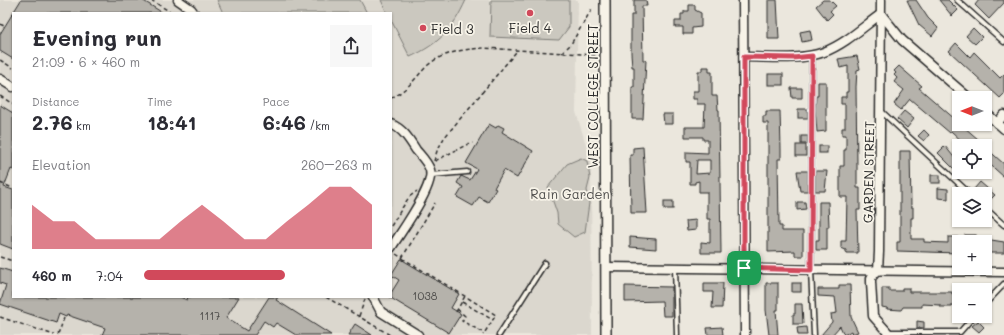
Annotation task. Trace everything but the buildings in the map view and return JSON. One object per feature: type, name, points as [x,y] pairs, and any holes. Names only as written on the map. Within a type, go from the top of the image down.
[{"type":"street","points":[[178,0],[191,8],[193,12]]},
{"type":"street","name":"WEST COLLEGE STREET","points":[[605,0],[606,335]]},
{"type":"street","points":[[743,0],[744,268],[746,335]]},
{"type":"street","name":"GARDEN STREET","points":[[881,0],[881,111],[878,270],[871,278],[873,316],[888,334]]},
{"type":"street","points":[[744,57],[793,58],[812,56],[838,45],[881,14],[902,40],[961,91]]},
{"type":"street","points":[[0,79],[12,86]]},
{"type":"street","points":[[997,122],[1004,115]]},
{"type":"street","points":[[992,118],[1004,129]]},
{"type":"street","points":[[392,124],[398,127],[407,136],[428,165],[431,175],[428,188],[392,246]]},
{"type":"street","points":[[606,267],[1004,272]]},
{"type":"street","points":[[374,298],[382,312],[418,335]]},
{"type":"lane","points":[[957,0],[1004,42]]},
{"type":"lane","points":[[812,56],[811,270],[814,335]]},
{"type":"lane","points":[[881,111],[962,187]]},
{"type":"lane","points":[[431,175],[468,172]]},
{"type":"lane","points":[[992,214],[1004,225]]},
{"type":"lane","points":[[499,335],[545,263]]},
{"type":"lane","points":[[676,268],[677,335]]},
{"type":"lane","points":[[992,297],[1004,284]]},
{"type":"lane","points":[[888,334],[960,332],[968,323]]},
{"type":"path","points":[[151,0],[170,12]]},
{"type":"path","points":[[562,53],[571,44],[593,7]]},
{"type":"path","points":[[0,24],[6,27]]},
{"type":"path","points":[[392,98],[404,92],[429,65],[455,52],[476,48],[605,56]]},
{"type":"path","points":[[473,143],[470,143],[434,162],[437,151],[444,138],[517,51]]},
{"type":"path","points":[[0,60],[12,67]]},
{"type":"path","points":[[0,96],[12,103]]},
{"type":"path","points":[[0,183],[12,188]]},
{"type":"path","points":[[392,224],[409,197],[418,190]]},
{"type":"path","points":[[402,258],[435,204]]},
{"type":"path","points":[[392,259],[396,253],[496,315],[484,334],[462,321],[465,316],[457,310],[465,296]]},
{"type":"path","points":[[0,257],[12,261]]},
{"type":"path","points":[[328,298],[390,335]]},
{"type":"path","points":[[359,316],[365,302],[364,298]]},
{"type":"path","points":[[462,302],[493,320]]},
{"type":"path","points":[[0,317],[54,335]]},
{"type":"path","points":[[58,335],[64,318]]},
{"type":"shaded area","points":[[0,0],[578,0],[576,112],[591,161],[592,335],[0,335]]},
{"type":"green space","points":[[217,0],[360,0],[366,12],[223,12]]},
{"type":"green space","name":"Field 3","points":[[381,0],[466,0],[456,19],[444,34],[429,47],[410,57],[392,22],[392,12],[387,12]]},
{"type":"green space","name":"Field 4","points":[[491,0],[569,0],[569,27],[559,40],[490,37]]},
{"type":"green space","name":"Rain Garden","points":[[581,158],[587,161],[590,178],[587,190],[589,203],[585,232],[574,237],[558,224],[557,213],[548,187],[567,164]]},
{"type":"place","name":"Field 4","points":[[530,13]]},
{"type":"place","name":"Field 3","points":[[423,28]]},
{"type":"route","points":[[812,56],[811,270],[744,268],[744,57],[793,58],[812,56]]}]
